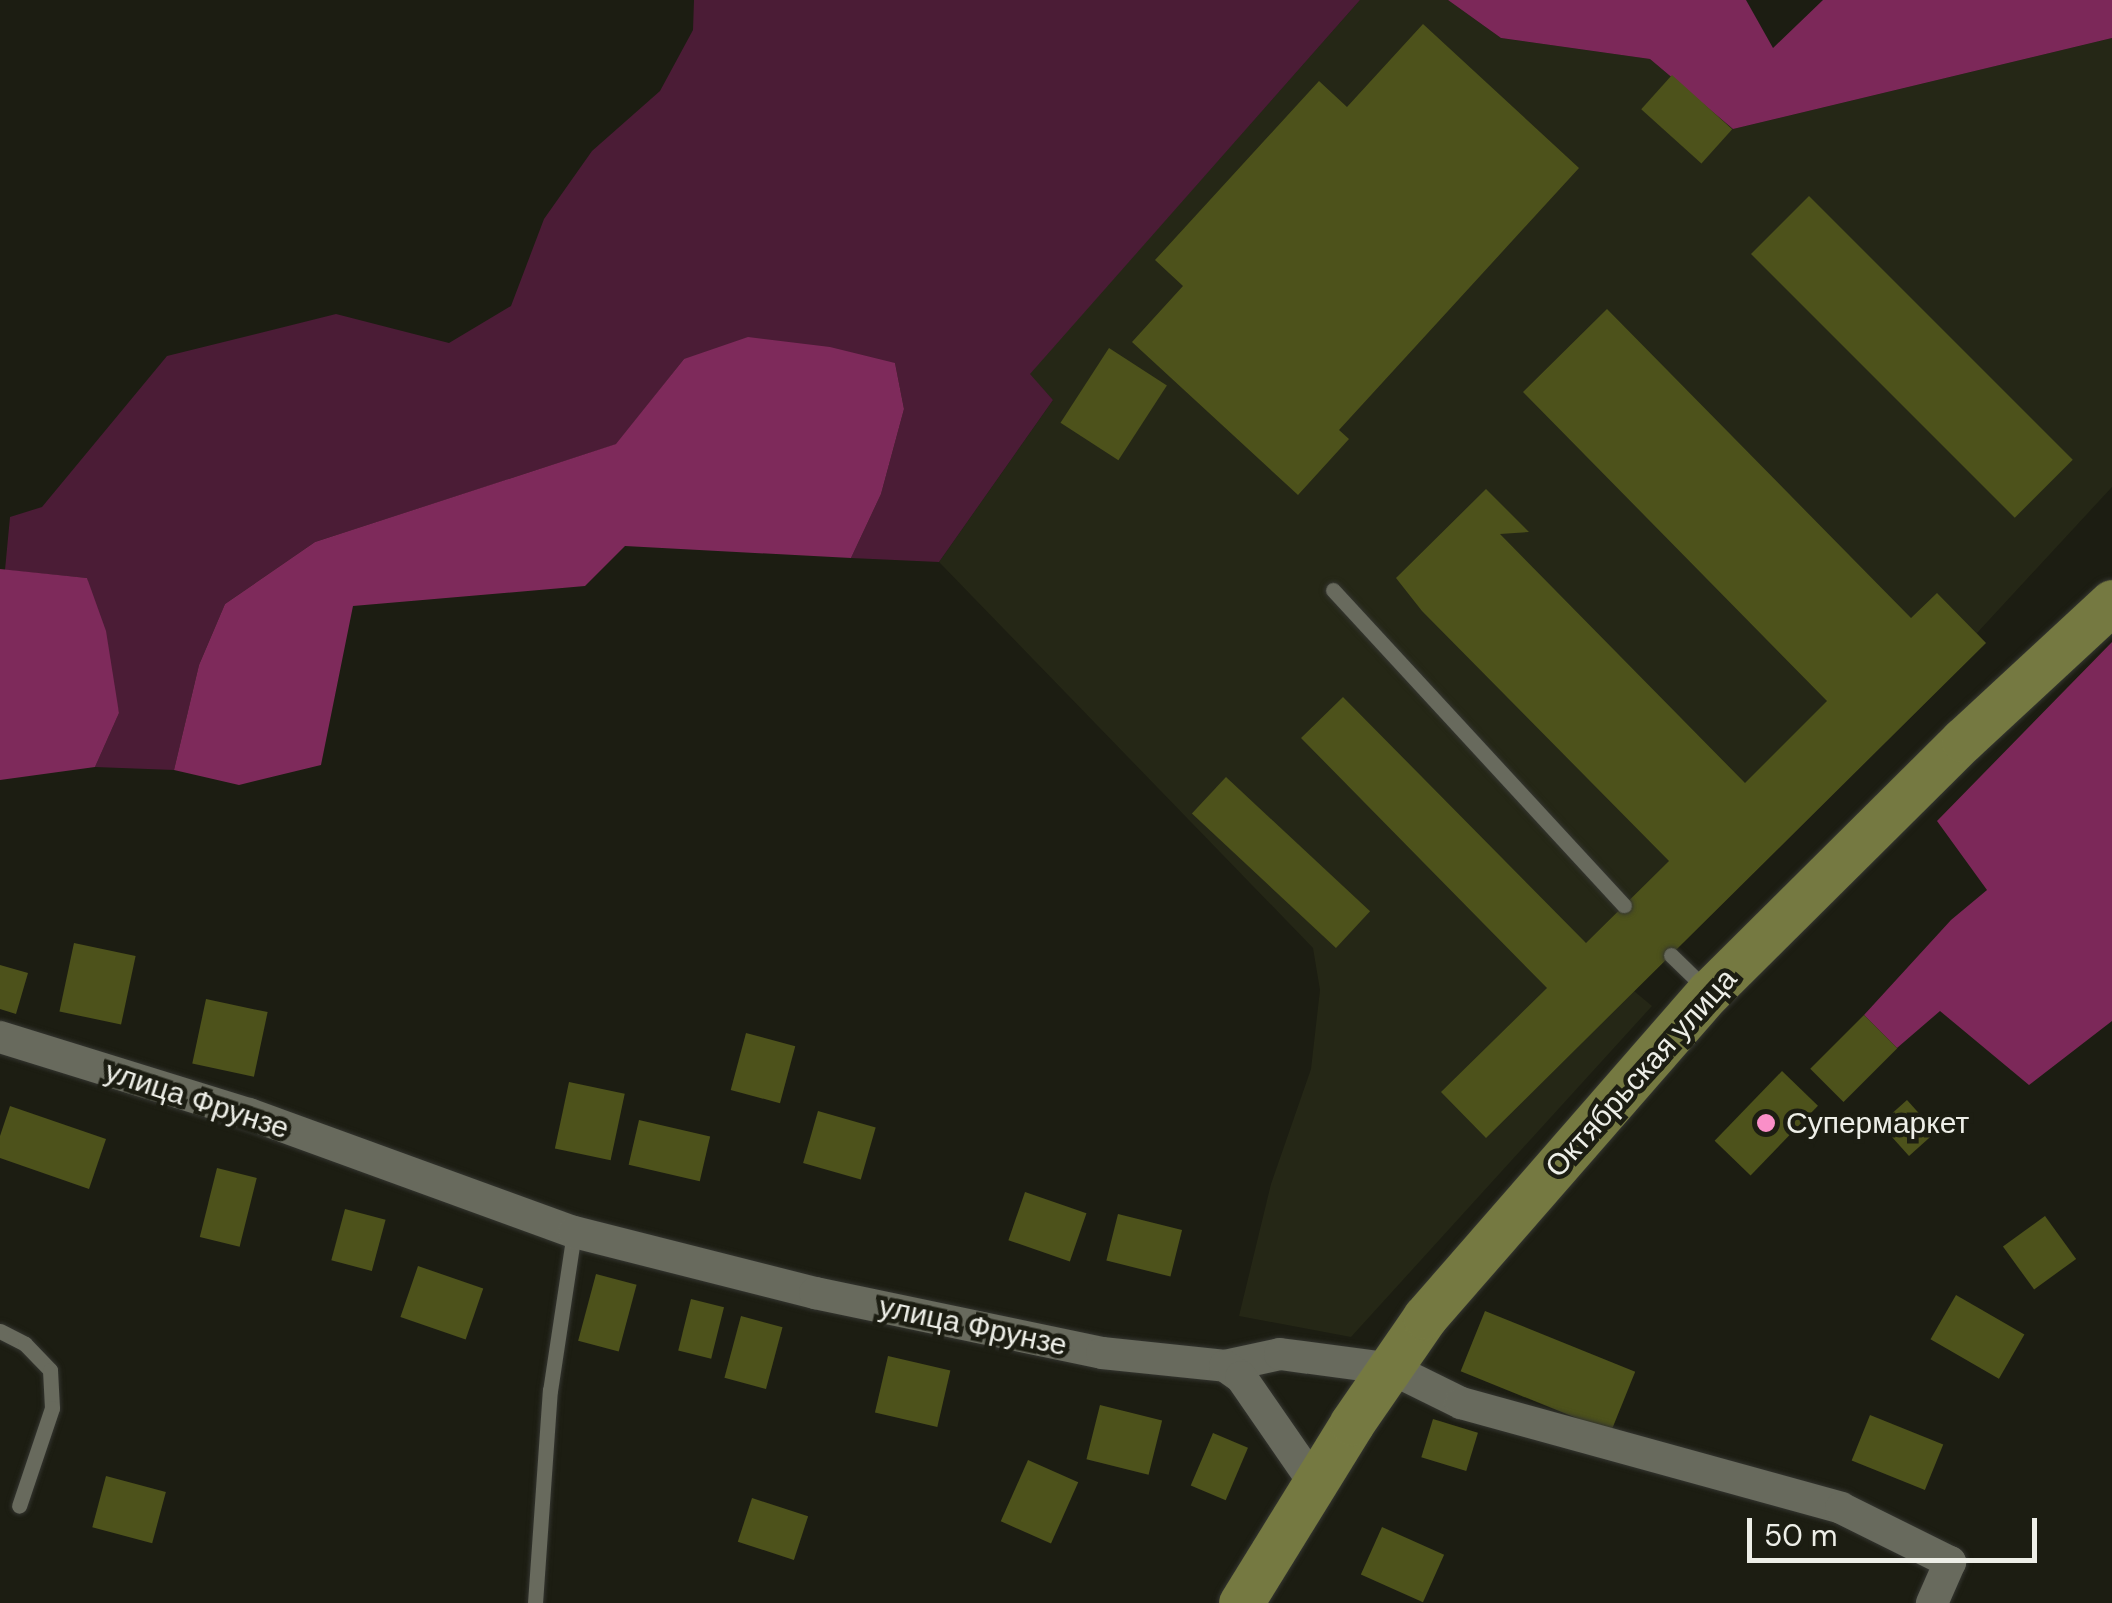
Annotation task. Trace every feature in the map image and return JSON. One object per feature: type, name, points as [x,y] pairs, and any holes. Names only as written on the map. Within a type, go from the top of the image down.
[{"type":"main road","name":"Октябрьская улица","points":[[1240,1603],[1314,1483],[1425,1317],[1709,992],[1949,754],[2112,602]]},
{"type":"street","name":"улица Фрунзе","points":[[0,1038],[249,1114],[574,1232],[815,1293],[1064,1345],[1225,1366],[1280,1354],[1392,1369],[1461,1403],[1841,1508],[1950,1562],[1932,1603]]},
{"type":"street","points":[[1225,1366],[1241,1378],[1314,1483]]},
{"type":"lane","points":[[1334,590],[1624,906]]},
{"type":"lane","points":[[1671,955],[1709,992]]},
{"type":"lane","points":[[535,1603],[550,1390],[574,1232]]},
{"type":"lane","points":[[0,1330],[26,1344],[50,1370],[52,1408],[18,1506]]},
{"type":"shaded area","points":[[694,0],[1360,0],[1030,374],[1053,400],[939,562],[851,558],[881,494],[904,409],[895,363],[684,359],[617,444],[315,542],[225,604],[199,665],[174,770],[95,767],[119,713],[87,578],[5,570],[10,517],[42,507],[167,356],[336,314],[449,343],[511,306],[544,219],[592,151],[660,91],[693,30]]},
{"type":"shaded area","points":[[1360,0],[1448,0],[1501,38],[1650,59],[1733,129],[2112,38],[2112,487],[1977,633],[1986,643],[1634,991],[1652,1006],[1351,1337],[1239,1316],[1271,1184],[1311,1069],[1320,990],[1313,948],[939,562],[1053,400],[1029,374]]},
{"type":"shaded area","points":[[1448,0],[1746,0],[1773,48],[1823,0],[2112,0],[2112,38],[1733,129],[1650,59],[1501,38]]},
{"type":"shaded area","points":[[748,337],[830,347],[895,363],[904,409],[881,494],[851,558],[625,546],[585,586],[353,606],[321,765],[239,785],[174,770],[199,665],[225,604],[315,542],[616,444],[684,359]]},
{"type":"shaded area","points":[[0,569],[87,578],[106,631],[119,713],[95,767],[0,780]]},
{"type":"shaded area","points":[[2112,642],[2112,1021],[2029,1085],[1940,1011],[1897,1048],[1864,1015],[1951,920],[1987,890],[1937,821]]},
{"type":"building","points":[[1423,24],[1579,168],[1339,430],[1349,439],[1298,495],[1132,342],[1183,286],[1155,260],[1319,81],[1347,107]]},
{"type":"building","points":[[1672,75],[1732,129],[1701,163],[1641,109]]},
{"type":"building","points":[[1809,196],[2073,460],[2015,518],[1751,254]]},
{"type":"building","points":[[1607,309],[1911,618],[1937,593],[1986,643],[1486,1138],[1441,1092],[1547,988],[1301,738],[1343,697],[1586,943],[1669,861],[1422,611],[1396,578],[1486,489],[1529,532],[1500,534],[1745,783],[1827,701],[1523,392]]},
{"type":"building","points":[[1109,348],[1167,386],[1118,460],[1061,423]]},
{"type":"building","points":[[1226,777],[1370,911],[1336,948],[1192,814]]},
{"type":"building","points":[[74,943],[136,956],[121,1025],[59,1011]]},
{"type":"building","points":[[0,965],[28,973],[16,1014],[0,1009]]},
{"type":"building","points":[[206,999],[268,1012],[254,1077],[192,1064]]},
{"type":"building","points":[[1864,1015],[1897,1048],[1843,1102],[1810,1069]]},
{"type":"building","points":[[746,1033],[795,1046],[780,1103],[731,1090]]},
{"type":"building","name":"Супермаркет","points":[[1782,1071],[1818,1106],[1751,1176],[1715,1141]]},
{"type":"building","points":[[569,1082],[625,1094],[611,1160],[555,1149]]},
{"type":"building","points":[[1907,1100],[1936,1132],[1909,1156],[1880,1124]]},
{"type":"building","points":[[10,1106],[106,1139],[89,1189],[0,1158],[0,1136]]},
{"type":"building","points":[[818,1111],[876,1128],[861,1179],[803,1163]]},
{"type":"building","points":[[639,1120],[710,1136],[700,1181],[629,1165]]},
{"type":"building","points":[[217,1168],[257,1178],[240,1247],[200,1237]]},
{"type":"building","points":[[1025,1192],[1086,1213],[1070,1261],[1008,1240]]},
{"type":"building","points":[[345,1209],[386,1220],[372,1271],[331,1260]]},
{"type":"building","points":[[1118,1214],[1182,1230],[1170,1277],[1106,1261]]},
{"type":"building","points":[[2045,1216],[2076,1259],[2034,1289],[2003,1247]]},
{"type":"building","points":[[418,1266],[483,1288],[466,1340],[400,1317]]},
{"type":"building","points":[[596,1274],[637,1285],[619,1352],[578,1341]]},
{"type":"building","points":[[1956,1295],[2024,1334],[1999,1379],[1930,1339]]},
{"type":"building","points":[[691,1299],[724,1307],[711,1359],[678,1350]]},
{"type":"building","points":[[1485,1311],[1635,1372],[1611,1432],[1461,1371]]},
{"type":"building","points":[[741,1316],[783,1327],[766,1389],[724,1378]]},
{"type":"building","points":[[888,1356],[950,1370],[937,1427],[875,1413]]},
{"type":"building","points":[[1100,1405],[1162,1420],[1149,1475],[1086,1459]]},
{"type":"building","points":[[1870,1415],[1943,1445],[1925,1490],[1852,1460]]},
{"type":"building","points":[[1433,1419],[1478,1433],[1466,1471],[1421,1457]]},
{"type":"building","points":[[1213,1433],[1248,1448],[1226,1500],[1191,1485]]},
{"type":"building","points":[[1028,1460],[1078,1482],[1051,1544],[1001,1521]]},
{"type":"building","points":[[106,1476],[166,1492],[152,1543],[92,1527]]},
{"type":"building","points":[[752,1498],[808,1516],[794,1560],[738,1542]]},
{"type":"building","points":[[1382,1527],[1444,1555],[1423,1602],[1361,1575]]},
{"type":"place","name":"Супермаркет","points":[[1766,1123]]}]
